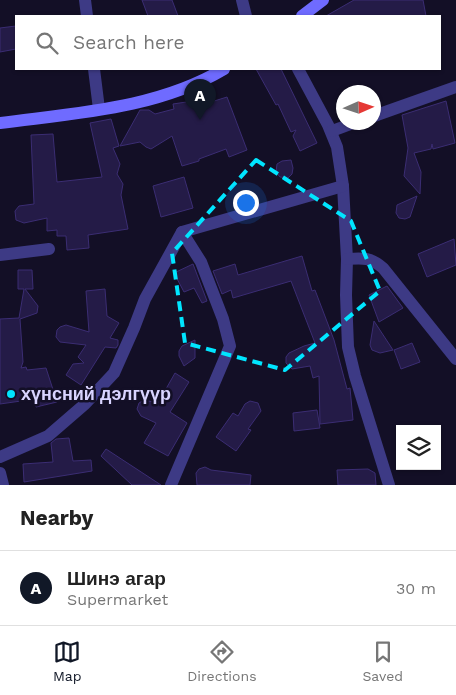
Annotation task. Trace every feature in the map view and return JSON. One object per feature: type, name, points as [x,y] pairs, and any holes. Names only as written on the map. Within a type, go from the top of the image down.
[{"type":"main road","points":[[303,15],[324,0]]},
{"type":"main road","points":[[0,123],[126,105],[152,99],[195,83],[222,70]]},
{"type":"street","points":[[85,0],[87,15]]},
{"type":"street","points":[[242,0],[246,15]]},
{"type":"street","points":[[94,70],[99,109]]},
{"type":"street","points":[[299,70],[332,131],[337,147],[343,186],[347,259],[348,347],[355,376],[389,485]]},
{"type":"street","points":[[381,114],[456,87]]},
{"type":"street","points":[[332,131],[336,130]]},
{"type":"street","points":[[0,457],[48,436],[85,404],[114,372],[145,300],[182,232],[343,186]]},
{"type":"street","points":[[171,485],[230,346],[223,318],[201,262],[182,232]]},
{"type":"street","points":[[0,254],[48,249]]},
{"type":"street","points":[[347,259],[365,257],[383,268],[456,359]]},
{"type":"street","points":[[0,473],[3,485]]},
{"type":"highlighted area","points":[[256,160],[351,221],[380,291],[285,370],[185,343],[172,253]]},
{"type":"building","points":[[142,0],[172,0],[178,15],[148,15]]},
{"type":"building","points":[[354,0],[423,0],[426,15],[328,15]]},
{"type":"building","points":[[15,26],[15,49],[0,52],[0,28]]},
{"type":"building","points":[[257,70],[281,70],[317,143],[300,151],[293,136],[296,130],[291,132],[278,104],[276,105]]},
{"type":"building","points":[[227,97],[247,150],[229,157],[226,149],[182,166],[172,136],[151,149],[140,142],[120,146],[140,110],[149,110],[155,114],[174,109],[173,104],[193,101],[195,107]]},
{"type":"building","points":[[446,101],[455,143],[433,149],[432,144],[431,149],[414,153],[421,172],[420,194],[404,176],[408,148],[402,115]]},
{"type":"building","points":[[111,119],[119,146],[113,148],[120,164],[117,174],[123,184],[121,195],[128,229],[88,235],[89,248],[67,250],[66,236],[57,236],[57,230],[47,231],[47,218],[24,223],[16,220],[15,211],[19,206],[34,204],[31,135],[53,134],[57,182],[102,177],[90,123]]},
{"type":"building","points":[[291,160],[292,174],[288,178],[280,177],[276,172],[277,164],[282,161]]},
{"type":"building","points":[[184,177],[193,208],[161,217],[153,186]]},
{"type":"building","points":[[417,196],[410,217],[405,219],[399,218],[396,213],[397,205]]},
{"type":"building","points":[[454,239],[456,265],[427,277],[418,254]]},
{"type":"building","points":[[302,256],[312,291],[315,290],[334,340],[347,389],[350,388],[353,420],[320,424],[319,376],[313,378],[310,366],[292,369],[286,363],[286,357],[289,353],[315,343],[291,281],[233,298],[231,290],[222,294],[213,271],[235,264],[238,275]]},
{"type":"building","points":[[193,264],[207,301],[202,303],[194,288],[184,292],[174,273]]},
{"type":"building","points":[[18,270],[32,270],[33,289],[25,289],[38,306],[37,313],[20,319],[23,362],[21,368],[26,367],[27,370],[46,368],[57,402],[36,407],[35,399],[0,404],[0,319],[19,318],[24,289],[18,289]]},
{"type":"building","points":[[387,286],[403,308],[379,322],[369,295]]},
{"type":"building","points":[[105,289],[107,316],[119,323],[110,338],[118,340],[118,345],[116,348],[105,347],[81,385],[66,375],[73,364],[84,363],[78,357],[86,345],[60,342],[56,337],[57,330],[66,325],[89,332],[86,291]]},
{"type":"building","points":[[374,321],[393,350],[380,353],[372,350],[370,345]]},
{"type":"building","points":[[195,340],[195,358],[184,366],[179,356],[179,351],[182,346]]},
{"type":"building","points":[[412,343],[420,362],[401,369],[394,350]]},
{"type":"building","points":[[175,373],[189,382],[170,412],[187,423],[168,456],[144,443],[156,423],[141,416],[137,409],[139,403],[144,400],[158,403]]},
{"type":"building","points":[[250,401],[258,403],[261,411],[248,429],[251,430],[236,451],[216,437],[233,413],[238,416],[245,404]]},
{"type":"building","points":[[317,410],[320,428],[294,431],[293,413]]},
{"type":"building","points":[[69,438],[73,461],[91,460],[92,471],[24,482],[23,464],[53,462],[51,443],[56,439]]},
{"type":"building","points":[[106,449],[161,485],[132,485],[101,456]]},
{"type":"building","points":[[205,467],[211,470],[251,475],[250,485],[197,485],[196,473],[199,469]]},
{"type":"building","points":[[368,469],[375,473],[376,485],[338,485],[337,470]]},
{"type":"place","name":"Шинэ агар","points":[[200,120]]},
{"type":"place","name":"хүнсний дэлгүүр","points":[[11,394]]}]
